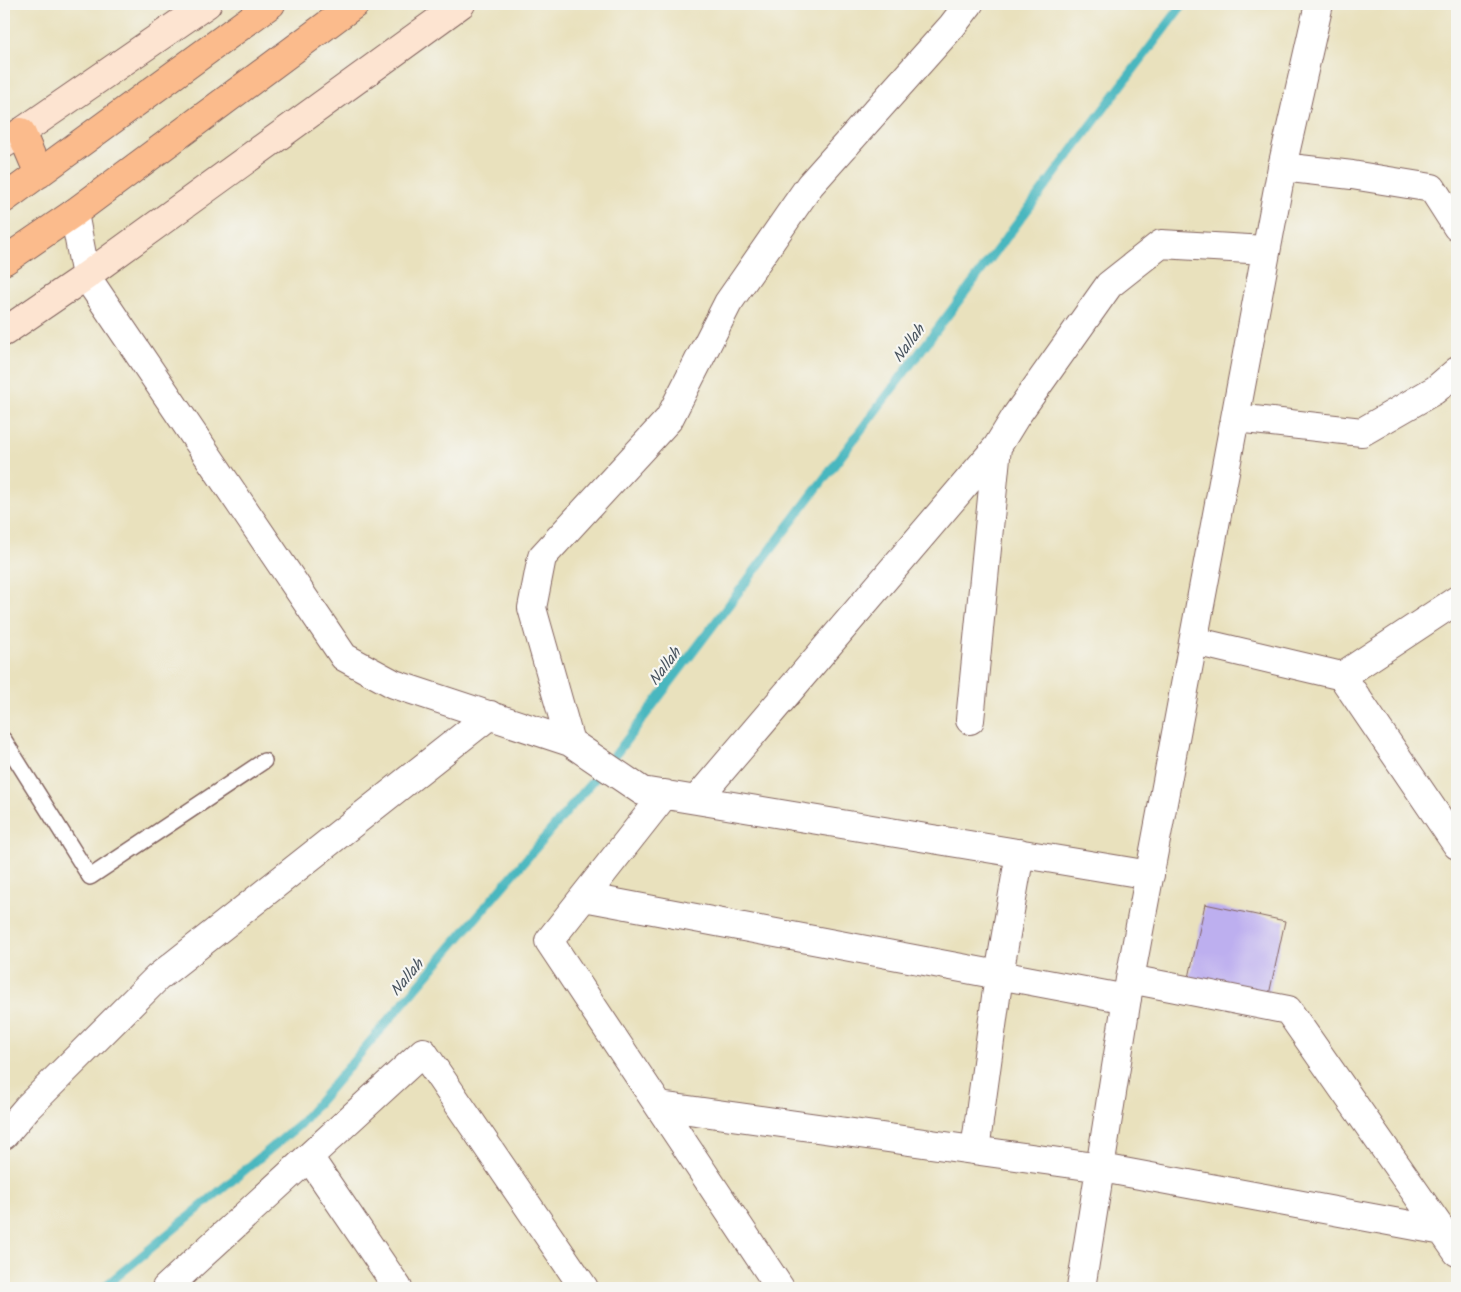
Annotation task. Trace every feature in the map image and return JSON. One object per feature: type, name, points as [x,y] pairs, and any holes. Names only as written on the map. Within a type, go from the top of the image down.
[{"type":"highway","points":[[4,261],[74,213],[355,4]]},
{"type":"highway","points":[[4,199],[267,6]]},
{"type":"highway","points":[[10,138],[39,174]]},
{"type":"street","points":[[10,138],[207,4]]},
{"type":"street","points":[[4,332],[86,276],[461,4]]},
{"type":"street","points":[[570,742],[532,608],[542,557],[669,419],[728,302],[810,185],[952,26],[969,4]]},
{"type":"street","points":[[1081,1288],[1102,1168],[1129,989],[1150,875],[1282,167],[1319,4]]},
{"type":"street","points":[[1282,167],[1352,175],[1432,188],[1457,227]]},
{"type":"street","points":[[74,213],[86,276],[344,656],[394,684],[570,742],[654,792],[1150,875]]},
{"type":"street","points":[[697,799],[997,447],[1016,416],[1109,285],[1161,244],[1266,250]]},
{"type":"street","points":[[1236,418],[1362,432],[1435,390],[1457,371]]},
{"type":"street","points":[[970,720],[997,447]]},
{"type":"street","points":[[1342,676],[1457,600]]},
{"type":"street","points":[[1194,641],[1342,676],[1454,834]]},
{"type":"street","points":[[4,1136],[27,1108],[157,978],[490,715]]},
{"type":"street","points":[[654,792],[584,897],[549,941],[780,1288]]},
{"type":"street","points":[[975,1150],[999,975],[1020,853]]},
{"type":"street","points":[[584,897],[999,975],[1129,989],[1288,1010],[1450,1242]]},
{"type":"street","points":[[166,1288],[192,1279],[309,1157],[423,1052],[584,1288]]},
{"type":"street","points":[[660,1106],[1102,1168],[1450,1242]]},
{"type":"street","points":[[309,1157],[398,1288]]},
{"type":"lane","points":[[4,740],[90,877],[264,761]]},
{"type":"building","points":[[1205,904],[1285,921],[1267,1004],[1187,987]]},
{"type":"waterway","name":"Nallah","points":[[103,1288],[299,1125],[616,754],[1183,4]]}]
